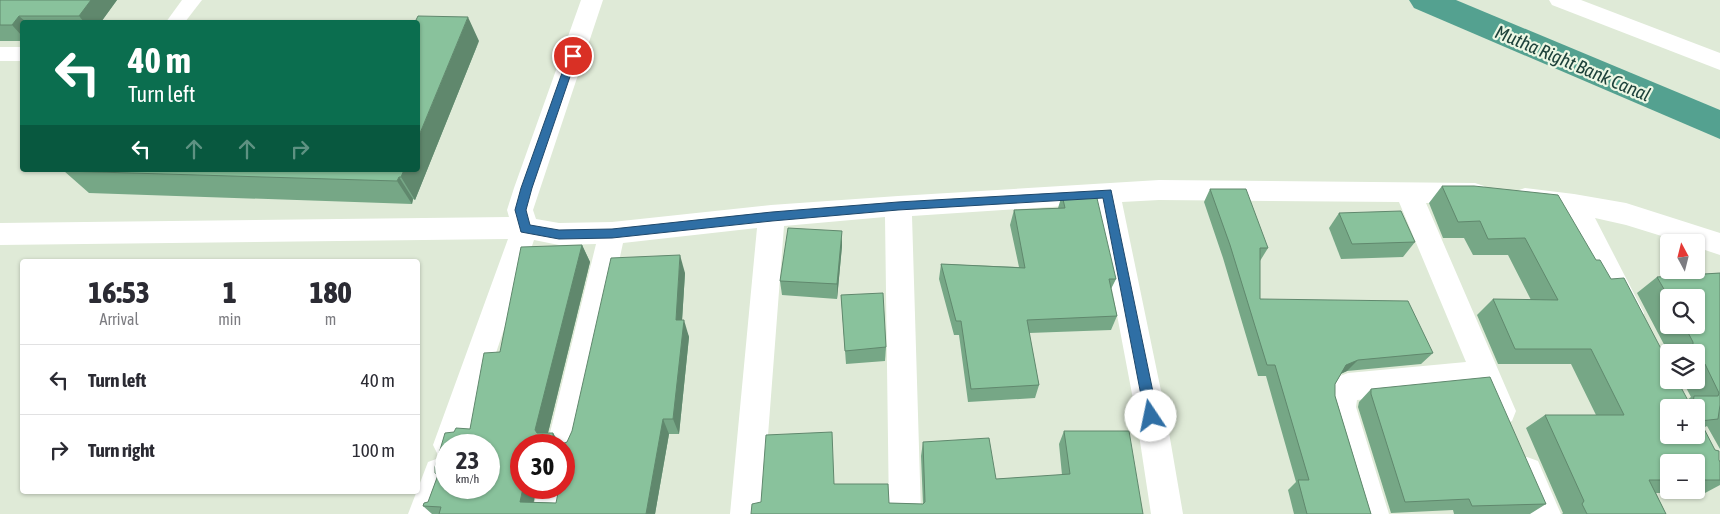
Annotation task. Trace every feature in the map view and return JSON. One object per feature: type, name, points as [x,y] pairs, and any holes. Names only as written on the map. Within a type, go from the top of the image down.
[{"type":"street","points":[[452,434],[525,228],[520,210],[526,188],[592,0]]},
{"type":"street","points":[[1560,0],[1720,62]]},
{"type":"street","points":[[0,234],[525,228],[559,234],[612,233],[772,216],[898,206],[1159,190],[1459,192],[1574,204],[1626,214],[1720,244]]},
{"type":"street","points":[[1408,192],[1545,514]]},
{"type":"street","points":[[1107,193],[1151,416],[1167,514]]},
{"type":"street","points":[[1574,204],[1643,337]]},
{"type":"street","points":[[898,206],[905,514]]},
{"type":"street","points":[[746,514],[772,216]]},
{"type":"street","points":[[566,434],[612,233]]},
{"type":"street","points":[[1373,514],[1341,407],[1342,396],[1348,387],[1486,374]]},
{"type":"street","points":[[424,514],[435,482]]},
{"type":"street","points":[[548,514],[551,499]]},
{"type":"lane","points":[[177,20],[192,0]]},
{"type":"lane","points":[[0,54],[20,54]]},
{"type":"building","points":[[0,0],[91,0],[79,16],[19,16],[12,25],[0,25]]},
{"type":"building","points":[[418,16],[468,17],[420,133],[420,20],[416,20]]},
{"type":"building","points":[[97,172],[403,172],[397,181]]},
{"type":"building","points":[[1442,186],[1474,186],[1558,195],[1596,260],[1600,260],[1611,279],[1624,278],[1660,347],[1660,389],[1682,389],[1687,399],[1660,399],[1660,444],[1705,444],[1705,431],[1715,450],[1719,451],[1720,480],[1705,480],[1705,454],[1660,454],[1660,480],[1649,480],[1666,514],[1587,514],[1582,504],[1584,501],[1545,415],[1624,415],[1591,349],[1515,349],[1493,299],[1558,300],[1525,238],[1488,239],[1480,221],[1458,222]]},
{"type":"building","points":[[1210,189],[1246,189],[1268,248],[1260,248],[1260,299],[1408,301],[1433,353],[1358,360],[1346,365],[1335,384],[1335,396],[1371,514],[1307,514],[1298,480],[1309,480],[1275,365],[1267,365],[1230,245]]},
{"type":"building","points":[[1096,194],[1116,279],[1109,279],[1117,316],[1027,320],[1039,385],[971,389],[961,321],[956,321],[941,264],[1025,268],[1014,210],[1065,208],[1062,195]]},
{"type":"building","points":[[1401,211],[1415,242],[1352,244],[1339,213]]},
{"type":"building","points":[[788,228],[842,231],[837,284],[780,281]]},
{"type":"building","points":[[582,245],[535,430],[537,433],[553,434],[510,434],[510,499],[521,499],[520,502],[556,503],[557,499],[575,499],[575,434],[571,434],[611,258],[680,255],[676,320],[684,320],[673,419],[663,419],[646,514],[439,514],[441,507],[423,506],[424,503],[428,502],[435,483],[435,499],[500,499],[500,434],[445,434],[454,432],[456,428],[470,429],[484,353],[500,352],[521,247]]},
{"type":"building","points":[[1720,273],[1720,405],[1718,419],[1705,420],[1705,399],[1694,399],[1694,396],[1718,396],[1719,393],[1705,364],[1705,344],[1693,344],[1689,334],[1705,334],[1705,289],[1664,289],[1657,277],[1660,277],[1660,279],[1705,279],[1705,274]]},
{"type":"building","points":[[883,293],[886,347],[845,351],[841,295]]},
{"type":"building","points":[[1490,377],[1546,504],[1472,506],[1469,499],[1405,502],[1371,389]]},
{"type":"building","points":[[1064,431],[1129,431],[1143,514],[751,514],[752,504],[761,502],[766,435],[832,432],[834,484],[888,484],[889,503],[923,504],[925,502],[923,442],[989,438],[996,479],[1070,474]]},
{"type":"waterway","name":"Mutha Right Bank Canal","points":[[1426,0],[1720,125]]},
{"type":"route","points":[[573,56],[526,188],[520,210],[525,228],[559,234],[612,233],[772,216],[1107,193],[1151,416]]}]
